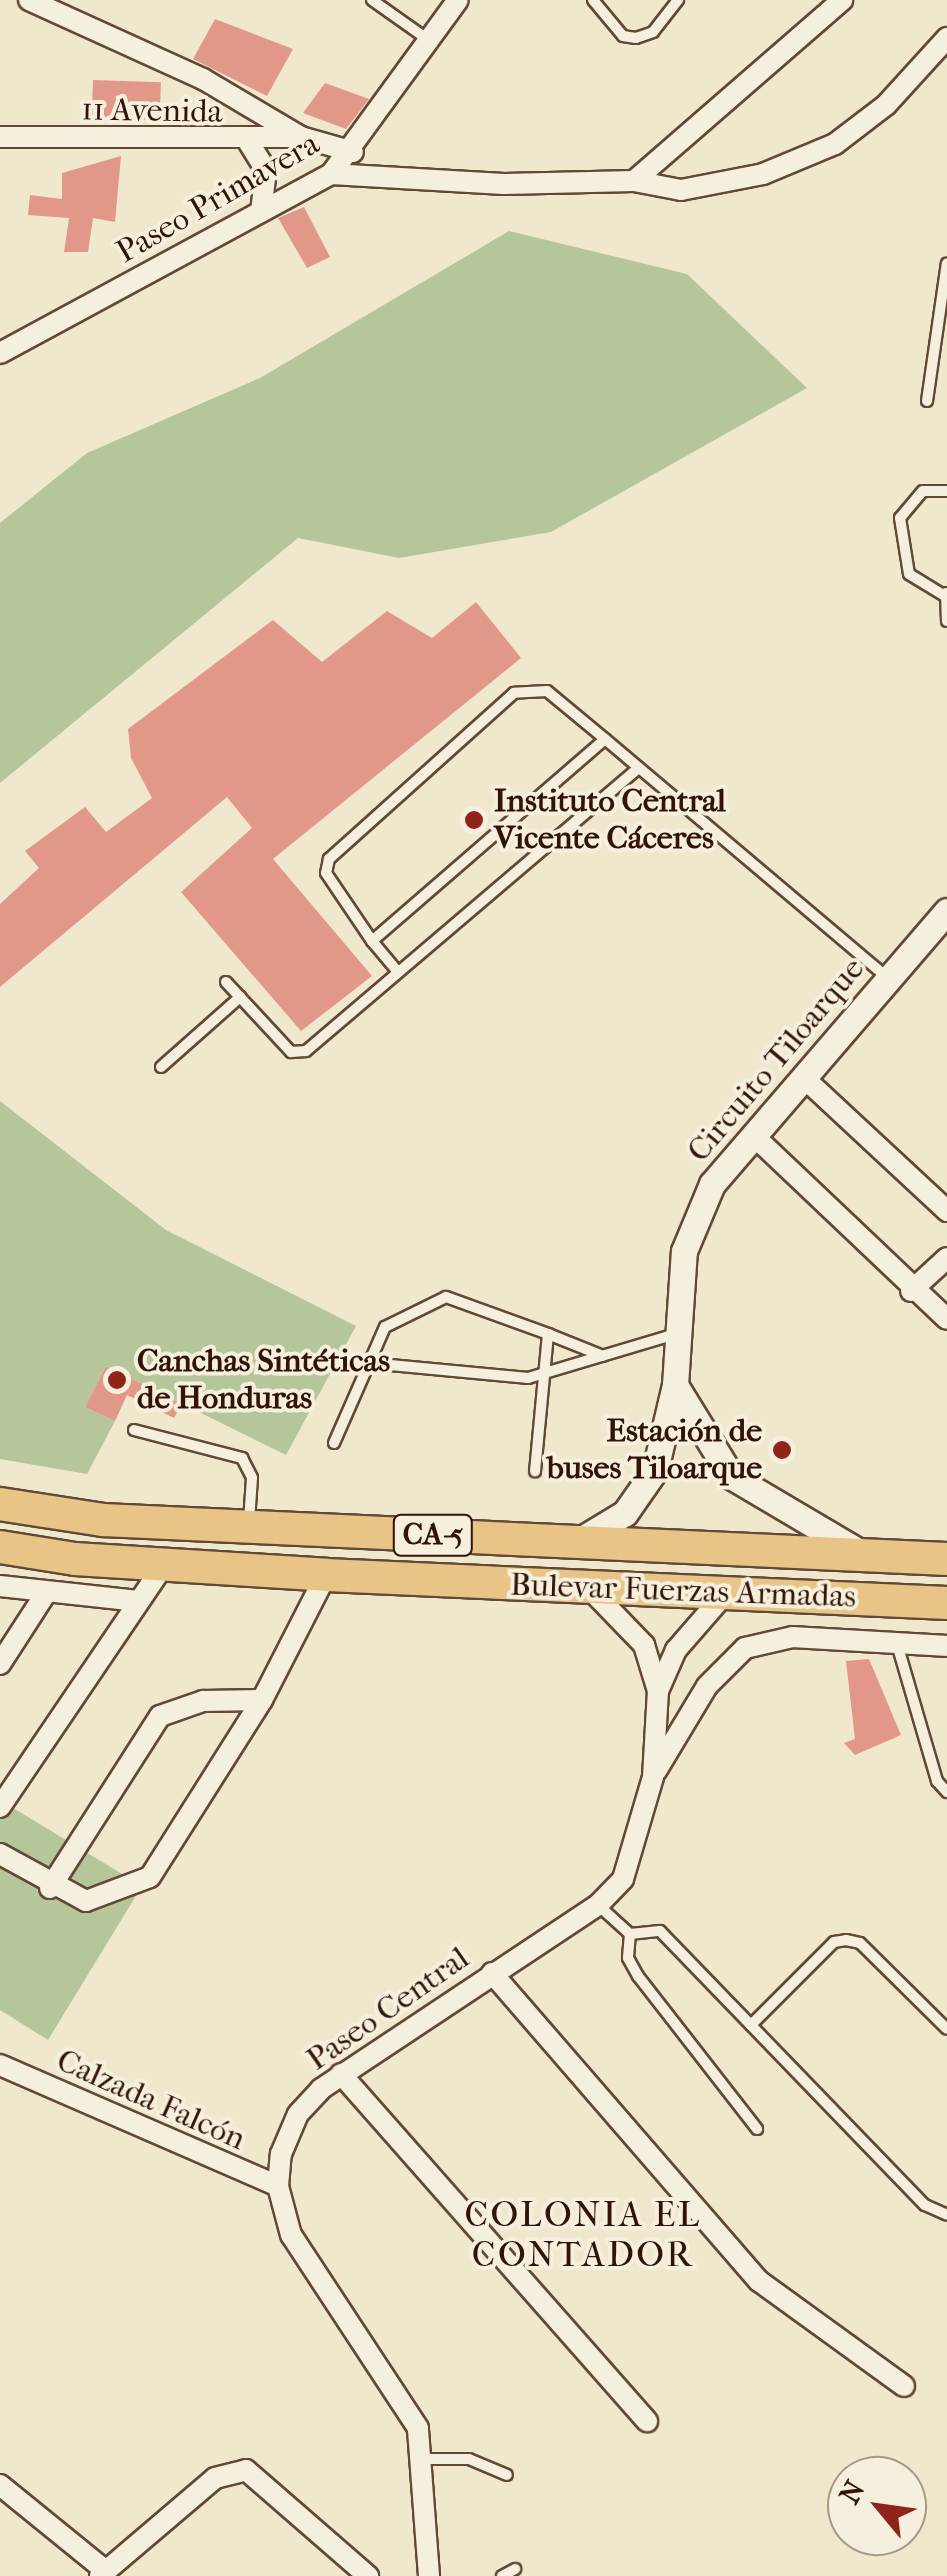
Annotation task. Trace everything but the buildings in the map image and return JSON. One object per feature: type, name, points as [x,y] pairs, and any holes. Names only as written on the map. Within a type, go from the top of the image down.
[{"type":"highway","name":"Bulevar Fuerzas Armadas","points":[[0,1504],[103,1520],[947,1559]]},
{"type":"highway","name":"Bulevar Fuerzas Armadas","points":[[0,1546],[164,1565],[326,1575],[590,1589],[730,1588],[947,1603]]},
{"type":"street","points":[[30,0],[204,79],[302,137],[353,152]]},
{"type":"street","name":"Paseo Primavera","points":[[2,350],[332,174],[353,152],[458,0]]},
{"type":"street","points":[[634,180],[842,0]]},
{"type":"street","points":[[332,174],[504,184],[634,180],[681,190],[763,174],[835,144],[886,105],[947,38]]},
{"type":"street","name":"11 Avenida","points":[[0,137],[248,143],[302,137]]},
{"type":"street","points":[[248,143],[266,170],[261,212]]},
{"type":"street","name":"Circuito Tiloarque","points":[[578,1542],[644,1492],[674,1385],[684,1251],[712,1184],[947,912]]},
{"type":"street","points":[[803,1076],[947,1211]]},
{"type":"street","points":[[753,1136],[910,1291],[947,1319]]},
{"type":"street","points":[[910,1291],[947,1258]]},
{"type":"street","points":[[674,1385],[731,1476],[868,1556]]},
{"type":"street","points":[[0,1808],[164,1565]]},
{"type":"street","points":[[0,1854],[50,1888],[86,1901],[150,1877],[262,1700],[326,1575]]},
{"type":"street","points":[[0,1586],[138,1600]]},
{"type":"street","name":"Paseo Central","points":[[278,2186],[298,2114],[341,2074],[598,1905],[632,1863],[652,1777],[658,1691],[676,1650],[730,1588]]},
{"type":"street","name":"Paseo Central","points":[[590,1589],[644,1645],[658,1691]]},
{"type":"street","points":[[0,1664],[46,1593]]},
{"type":"street","points":[[652,1777],[707,1686],[745,1648],[793,1637],[947,1646]]},
{"type":"street","points":[[50,1888],[160,1716],[203,1701],[262,1700]]},
{"type":"street","points":[[492,1974],[759,2281],[904,2386]]},
{"type":"street","name":"Calzada Falcón","points":[[0,2065],[278,2186]]},
{"type":"street","points":[[341,2074],[648,2420]]},
{"type":"street","points":[[278,2186],[291,2235],[418,2428],[429,2576]]},
{"type":"street","points":[[0,2485],[103,2573],[215,2478],[246,2470],[368,2576]]},
{"type":"lane","points":[[372,0],[431,42]]},
{"type":"lane","points":[[592,0],[623,36],[636,38],[653,32],[678,0]]},
{"type":"lane","points":[[928,400],[947,263]]},
{"type":"lane","points":[[947,491],[922,491],[900,518],[909,574],[946,593],[947,621]]},
{"type":"lane","points":[[398,972],[372,942],[326,873],[328,858],[500,705],[530,686],[547,691],[887,978]]},
{"type":"lane","points":[[372,942],[605,739]]},
{"type":"lane","points":[[226,982],[298,1055],[638,768]]},
{"type":"lane","points":[[161,1067],[240,997]]},
{"type":"lane","points":[[334,1444],[385,1327],[446,1297],[603,1356]]},
{"type":"lane","points":[[535,1470],[548,1373],[548,1334]]},
{"type":"lane","points":[[369,1363],[528,1378],[678,1334]]},
{"type":"lane","points":[[134,1430],[242,1458],[252,1478],[248,1527]]},
{"type":"lane","points":[[897,1644],[936,1780],[947,1792]]},
{"type":"lane","points":[[598,1905],[630,1934],[660,1931],[925,2205],[947,2215]]},
{"type":"lane","points":[[630,1934],[628,1958],[638,1976],[757,2129]]},
{"type":"lane","points":[[751,2025],[834,1942],[846,1940],[860,1943],[947,2029]]},
{"type":"lane","points":[[421,2459],[469,2459],[508,2474]]},
{"type":"lane","points":[[502,2576],[515,2569]]},
{"type":"green space","points":[[509,231],[687,274],[807,388],[551,532],[399,558],[298,538],[0,783],[0,523],[87,453],[260,378]]},
{"type":"green space","points":[[0,1101],[166,1230],[356,1326],[286,1455],[106,1366],[85,1407],[115,1421],[87,1474],[0,1459]]},
{"type":"green space","points":[[0,1800],[142,1886],[48,2040],[0,2010]]},
{"type":"place","name":"Instituto Central Vicente Cáceres","points":[[474,820]]},
{"type":"place","name":"Canchas Sintéticas de Honduras","points":[[117,1380]]},
{"type":"place","name":"Estación de buses Tiloarque","points":[[782,1450]]},
{"type":"district","name":"COLONIA EL CONTADOR","points":[[583,2235]]}]
